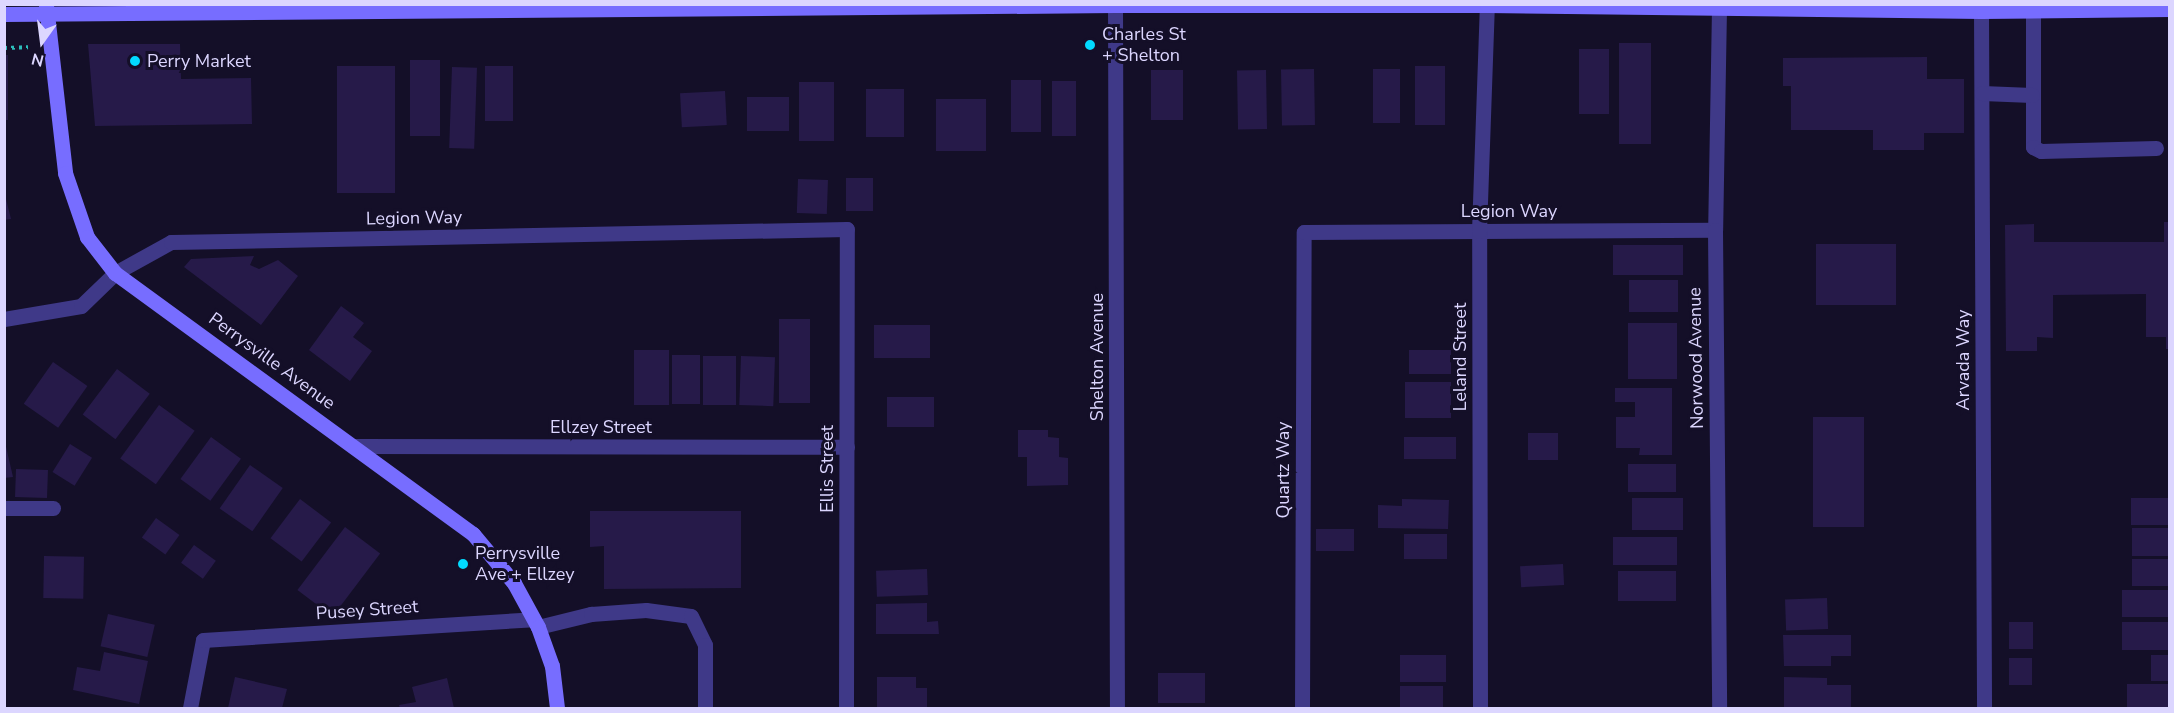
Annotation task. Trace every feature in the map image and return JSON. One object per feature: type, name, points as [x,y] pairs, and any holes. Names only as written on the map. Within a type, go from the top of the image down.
[{"type":"street","points":[[4,14],[47,9],[1115,5],[1487,5],[1981,11],[2169,9]]},
{"type":"street","name":"Shelton Avenue","points":[[1115,5],[1117,708]]},
{"type":"street","name":"Leland Street","points":[[1480,708],[1479,231],[1487,5]]},
{"type":"street","name":"Norwood Avenue","points":[[1719,8],[1715,230],[1719,708]]},
{"type":"street","name":"Perrysville Avenue","points":[[47,9],[65,173],[87,237],[115,273],[356,446],[473,534],[514,583],[536,623],[552,666],[557,708]]},
{"type":"street","points":[[2033,10],[2030,137],[2033,147],[2041,151],[2156,148]]},
{"type":"street","name":"Arvada Way","points":[[1981,11],[1984,708]]},
{"type":"street","points":[[1982,93],[2032,95]]},
{"type":"street","name":"Legion Way","points":[[4,319],[81,306],[115,273],[171,242],[847,229]]},
{"type":"street","name":"Ellis Street","points":[[846,708],[847,229]]},
{"type":"street","name":"Legion Way","points":[[1304,231],[1715,230]]},
{"type":"street","name":"Quartz Way","points":[[1302,708],[1304,231]]},
{"type":"street","name":"Ellzey Street","points":[[356,446],[847,447]]},
{"type":"street","points":[[4,508],[53,508]]},
{"type":"street","name":"Pusey Street","points":[[190,708],[203,640],[536,623],[591,614],[624,612],[691,616],[705,645],[705,708]]},
{"type":"building","points":[[1619,43],[1651,43],[1651,144],[1619,144]]},
{"type":"building","points":[[88,44],[180,44],[181,79],[251,78],[252,124],[95,126]]},
{"type":"building","points":[[1579,49],[1609,49],[1609,114],[1579,114]]},
{"type":"building","points":[[4,55],[8,55],[8,120],[4,120]]},
{"type":"building","points":[[1927,57],[1927,79],[1964,79],[1964,133],[1924,133],[1924,150],[1873,150],[1873,130],[1791,130],[1791,86],[1783,86],[1783,58]]},
{"type":"building","points":[[410,60],[440,60],[440,136],[410,136]]},
{"type":"building","points":[[337,66],[395,66],[395,193],[337,193]]},
{"type":"building","points":[[485,66],[513,66],[513,121],[485,121]]},
{"type":"building","points":[[1415,66],[1445,66],[1445,125],[1415,125]]},
{"type":"building","points":[[452,67],[477,68],[474,149],[449,148]]},
{"type":"building","points":[[1314,69],[1315,125],[1282,126],[1281,70]]},
{"type":"building","points":[[1373,69],[1400,69],[1400,123],[1373,123]]},
{"type":"building","points":[[1151,70],[1183,70],[1183,120],[1151,120]]},
{"type":"building","points":[[1266,70],[1267,129],[1238,129],[1237,71]]},
{"type":"building","points":[[1011,80],[1041,80],[1041,132],[1011,132]]},
{"type":"building","points":[[1052,81],[1076,81],[1076,136],[1052,136]]},
{"type":"building","points":[[799,82],[834,82],[834,141],[799,141]]},
{"type":"building","points":[[866,89],[904,89],[904,137],[866,137]]},
{"type":"building","points":[[725,91],[727,125],[682,127],[680,93]]},
{"type":"building","points":[[747,97],[789,97],[789,131],[747,131]]},
{"type":"building","points":[[936,99],[986,99],[986,151],[936,151]]},
{"type":"building","points":[[846,178],[873,178],[873,211],[846,211]]},
{"type":"building","points":[[798,179],[828,180],[827,214],[797,213]]},
{"type":"building","points":[[4,191],[11,219],[4,220]]},
{"type":"building","points":[[2164,222],[2170,222],[2170,349],[2166,349],[2166,337],[2146,337],[2146,294],[2053,295],[2053,338],[2037,337],[2037,351],[2006,351],[2005,225],[2034,224],[2034,242],[2164,242]]},
{"type":"building","points":[[1816,244],[1896,244],[1896,305],[1816,305]]},
{"type":"building","points":[[1613,245],[1683,245],[1683,275],[1613,275]]},
{"type":"building","points":[[254,256],[250,265],[259,269],[278,260],[298,276],[261,325],[184,267],[191,259]]},
{"type":"building","points":[[1629,280],[1678,280],[1678,312],[1629,312]]},
{"type":"building","points":[[341,306],[364,323],[353,337],[372,351],[350,381],[309,350]]},
{"type":"building","points":[[779,319],[810,319],[810,403],[779,403]]},
{"type":"building","points":[[1628,323],[1677,323],[1677,379],[1628,379]]},
{"type":"building","points":[[874,325],[930,325],[930,358],[874,358]]},
{"type":"building","points":[[634,350],[669,350],[669,405],[634,405]]},
{"type":"building","points":[[1409,350],[1451,350],[1451,374],[1409,374]]},
{"type":"building","points":[[672,355],[700,355],[700,404],[672,404]]},
{"type":"building","points":[[703,356],[736,356],[736,405],[703,405]]},
{"type":"building","points":[[741,356],[775,357],[773,406],[739,405]]},
{"type":"building","points":[[53,362],[87,386],[58,428],[24,404]]},
{"type":"building","points":[[117,369],[150,394],[115,439],[83,415]]},
{"type":"building","points":[[1405,382],[1451,382],[1451,418],[1405,418]]},
{"type":"building","points":[[1615,388],[1672,388],[1672,455],[1639,455],[1640,448],[1616,448],[1616,417],[1635,417],[1635,402],[1615,402]]},
{"type":"building","points":[[887,397],[934,397],[934,427],[887,427]]},
{"type":"building","points":[[159,405],[195,431],[156,484],[120,458]]},
{"type":"building","points":[[1813,417],[1864,417],[1864,527],[1813,527]]},
{"type":"building","points":[[1018,430],[1048,430],[1048,437],[1059,438],[1059,457],[1068,458],[1068,485],[1027,486],[1027,457],[1018,457]]},
{"type":"building","points":[[1528,433],[1558,433],[1558,460],[1528,460]]},
{"type":"building","points":[[211,437],[241,459],[210,501],[180,479]]},
{"type":"building","points":[[1404,437],[1456,437],[1456,459],[1404,459]]},
{"type":"building","points":[[4,438],[13,477],[4,478]]},
{"type":"building","points":[[70,444],[92,458],[75,486],[53,472]]},
{"type":"building","points":[[1628,464],[1676,464],[1676,492],[1628,492]]},
{"type":"building","points":[[250,465],[283,488],[252,531],[220,508]]},
{"type":"building","points":[[16,469],[48,470],[47,498],[15,497]]},
{"type":"building","points":[[1632,498],[1683,498],[1683,530],[1632,530]]},
{"type":"building","points":[[2131,498],[2170,498],[2170,525],[2131,525]]},
{"type":"building","points":[[300,499],[331,522],[302,562],[271,538]]},
{"type":"building","points":[[1402,499],[1449,500],[1448,529],[1378,528],[1378,505],[1402,506]]},
{"type":"building","points":[[590,511],[741,511],[741,588],[604,589],[604,546],[590,547]]},
{"type":"building","points":[[156,518],[179,535],[165,554],[142,537]]},
{"type":"building","points":[[345,527],[380,553],[333,617],[297,590]]},
{"type":"building","points":[[2132,528],[2170,528],[2170,556],[2132,556]]},
{"type":"building","points":[[1316,529],[1354,529],[1354,551],[1316,551]]},
{"type":"building","points":[[1404,534],[1447,534],[1447,559],[1404,559]]},
{"type":"building","points":[[1613,537],[1677,537],[1677,565],[1613,565]]},
{"type":"building","points":[[194,545],[216,561],[203,579],[181,563]]},
{"type":"building","points":[[44,556],[84,557],[83,599],[43,598]]},
{"type":"building","points":[[2132,559],[2170,559],[2170,586],[2132,586]]},
{"type":"building","points":[[1563,564],[1564,585],[1521,587],[1520,566]]},
{"type":"building","points":[[927,569],[928,595],[877,597],[876,571]]},
{"type":"building","points":[[1618,571],[1676,571],[1676,601],[1618,601]]},
{"type":"building","points":[[2122,590],[2170,590],[2170,617],[2122,617]]},
{"type":"building","points":[[1827,598],[1828,629],[1786,630],[1785,599]]},
{"type":"building","points":[[927,603],[927,622],[938,621],[939,634],[876,634],[876,604]]},
{"type":"building","points":[[108,614],[155,625],[147,657],[101,646]]},
{"type":"building","points":[[2009,622],[2033,622],[2033,649],[2009,649]]},
{"type":"building","points":[[2122,622],[2170,622],[2170,650],[2122,650]]},
{"type":"building","points":[[1783,635],[1851,635],[1851,656],[1831,656],[1831,666],[1784,666]]},
{"type":"building","points":[[104,652],[148,661],[139,704],[73,690],[77,667],[100,671]]},
{"type":"building","points":[[1400,655],[1446,655],[1446,682],[1400,682]]},
{"type":"building","points":[[2151,655],[2170,655],[2170,681],[2151,681]]},
{"type":"building","points":[[2009,658],[2032,658],[2032,685],[2009,685]]},
{"type":"building","points":[[1158,673],[1205,673],[1205,703],[1158,703]]},
{"type":"building","points":[[235,677],[287,689],[282,708],[228,708]]},
{"type":"building","points":[[877,677],[916,677],[916,688],[927,688],[927,708],[877,708]]},
{"type":"building","points":[[1784,677],[1827,678],[1827,685],[1851,685],[1851,707],[1784,707]]},
{"type":"building","points":[[447,678],[454,708],[400,708],[399,705],[416,702],[412,687]]},
{"type":"building","points":[[2127,684],[2170,684],[2170,708],[2127,708]]},
{"type":"building","points":[[1400,686],[1443,686],[1443,708],[1400,708]]},
{"type":"place","name":"Charles St + Shelton","points":[[1090,45]]},
{"type":"place","name":"Perry Market","points":[[135,61]]},
{"type":"place","name":"Perrysville Ave + Ellzey","points":[[463,564]]}]
